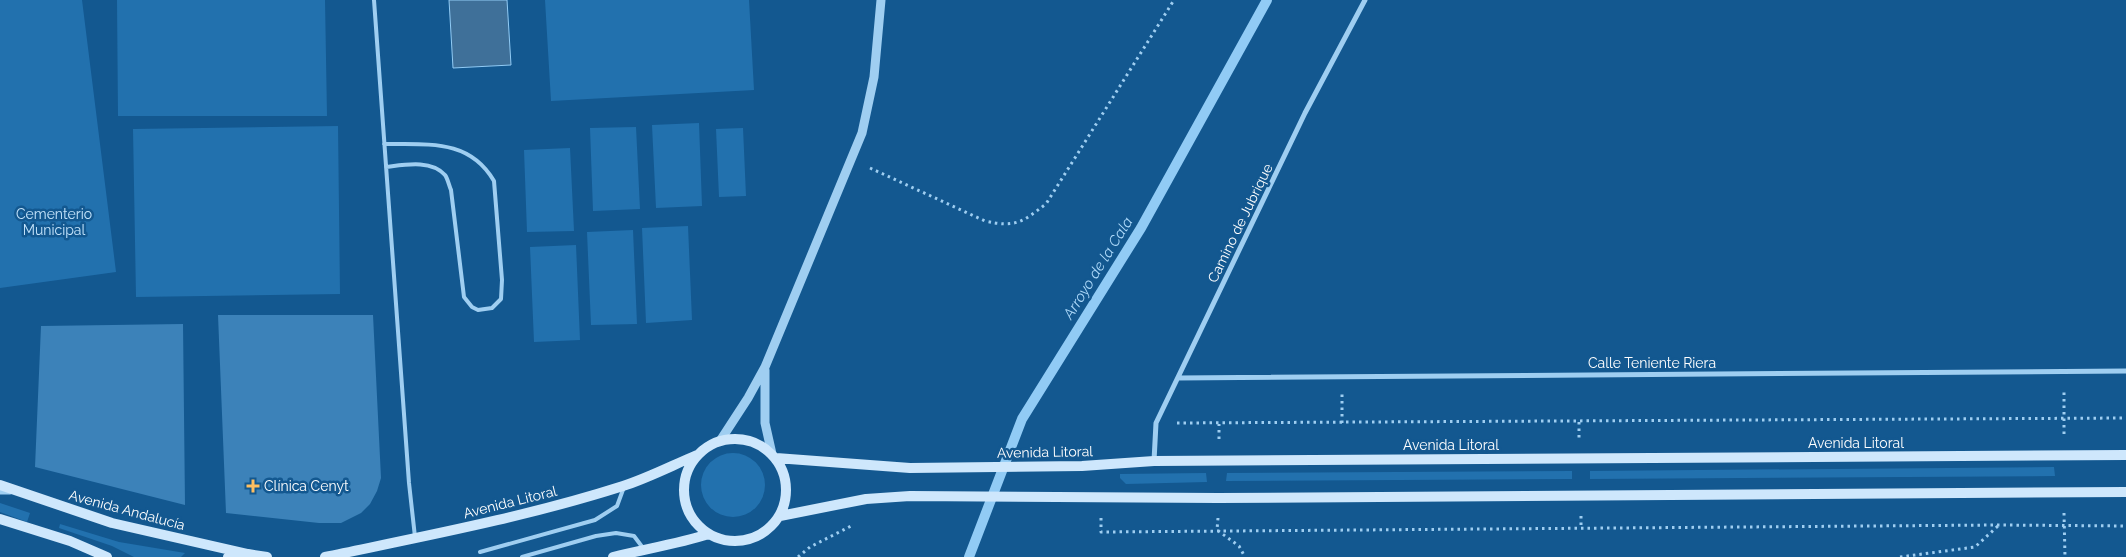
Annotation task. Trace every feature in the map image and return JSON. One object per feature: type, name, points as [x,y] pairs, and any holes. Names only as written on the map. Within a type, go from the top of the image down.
[{"type":"main road","points":[[734,438],[748,440],[761,446],[774,456],[783,472],[787,486],[786,501],[780,516],[770,528],[756,537],[740,542],[724,541],[709,534],[697,525],[688,512],[684,498],[684,482],[688,468],[697,455],[720,440],[734,438]]},
{"type":"main road","name":"Avenida Litoral","points":[[325,557],[416,539],[534,511],[625,485],[697,455]]},
{"type":"main road","name":"Avenida Litoral","points":[[774,456],[910,468],[1082,466],[1154,461],[2126,455]]},
{"type":"main road","name":"Avenida Andalucía","points":[[0,485],[112,523],[248,554]]},
{"type":"main road","points":[[780,516],[866,499],[910,496],[1228,498],[2126,492]]},
{"type":"main road","points":[[0,519],[70,541],[107,557]]},
{"type":"main road","points":[[613,557],[644,549],[678,544],[709,534]]},
{"type":"main road","points":[[228,557],[248,554],[267,557]]},
{"type":"street","points":[[720,440],[748,398],[765,367],[862,133],[868,110],[881,0]]},
{"type":"street","name":"Camino de Jubrique","points":[[1154,461],[1156,423],[1305,113],[1365,0]]},
{"type":"street","points":[[765,367],[765,423],[774,456]]},
{"type":"street","name":"Calle Teniente Riera","points":[[1178,378],[2126,372]]},
{"type":"street","points":[[0,492],[18,492]]},
{"type":"lane","points":[[374,0],[409,483],[416,539]]},
{"type":"lane","points":[[384,144],[448,145],[469,155],[487,169],[494,181],[502,280],[501,299],[492,308],[478,310],[472,307],[464,297],[451,190],[445,175],[431,167],[414,164],[386,167]]},
{"type":"lane","points":[[480,552],[595,520],[617,506],[625,485]]},
{"type":"lane","points":[[522,557],[596,536],[616,533],[634,536],[644,549]]},
{"type":"path","points":[[852,160],[985,221],[1005,226],[1025,220],[1046,204],[1174,0]]},
{"type":"path","points":[[1342,377],[1342,423]]},
{"type":"path","points":[[1156,423],[2126,418]]},
{"type":"path","points":[[1093,515],[1100,516],[1101,532],[1998,525],[2126,526]]},
{"type":"path","points":[[798,557],[810,547],[860,521]]},
{"type":"path","points":[[1900,557],[1975,547],[1998,525]]},
{"type":"path","points":[[2064,527],[2065,557]]},
{"type":"path","points":[[1218,530],[1239,546],[1244,557]]},
{"type":"green space","name":"Cementerio Municipal","points":[[0,0],[82,0],[116,272],[0,288]]},
{"type":"green space","points":[[117,0],[325,0],[327,116],[118,116]]},
{"type":"green space","points":[[545,0],[749,0],[754,90],[551,101]]},
{"type":"green space","points":[[699,123],[702,206],[656,208],[652,125]]},
{"type":"green space","points":[[338,126],[340,294],[136,297],[133,129]]},
{"type":"green space","points":[[636,127],[640,209],[593,211],[590,128]]},
{"type":"green space","points":[[743,128],[746,196],[719,197],[716,129]]},
{"type":"green space","points":[[570,148],[574,231],[527,232],[524,150]]},
{"type":"green space","points":[[688,226],[692,320],[646,323],[642,228]]},
{"type":"green space","points":[[633,230],[637,324],[591,325],[587,232]]},
{"type":"green space","points":[[576,245],[580,340],[534,342],[530,247]]},
{"type":"green space","points":[[727,453],[739,453],[756,462],[763,473],[765,485],[763,497],[756,508],[739,517],[727,517],[715,512],[706,503],[701,491],[701,479],[706,467],[715,458]]},
{"type":"green space","points":[[2054,467],[2055,476],[1590,479],[1590,471]]},
{"type":"green space","points":[[1572,471],[1572,479],[1226,481],[1227,473]]},
{"type":"green space","points":[[1206,473],[1207,482],[1126,484],[1120,478],[1120,474]]},
{"type":"green space","points":[[0,503],[30,513],[27,522],[0,512]]},
{"type":"green space","points":[[60,524],[119,542],[185,553],[181,557],[134,557],[112,546],[59,528]]},
{"type":"shaded area","points":[[449,0],[507,0],[511,65],[453,68]]},
{"type":"building","points":[[218,315],[373,315],[381,478],[370,504],[361,513],[341,523],[319,523],[226,513]]},
{"type":"building","points":[[183,324],[185,505],[35,467],[41,326]]},
{"type":"waterway","name":"Arroyo de la Cala","points":[[969,557],[1022,419],[1141,228],[1267,0]]},
{"type":"place","name":"Clínica Cenyt","points":[[253,486]]}]
